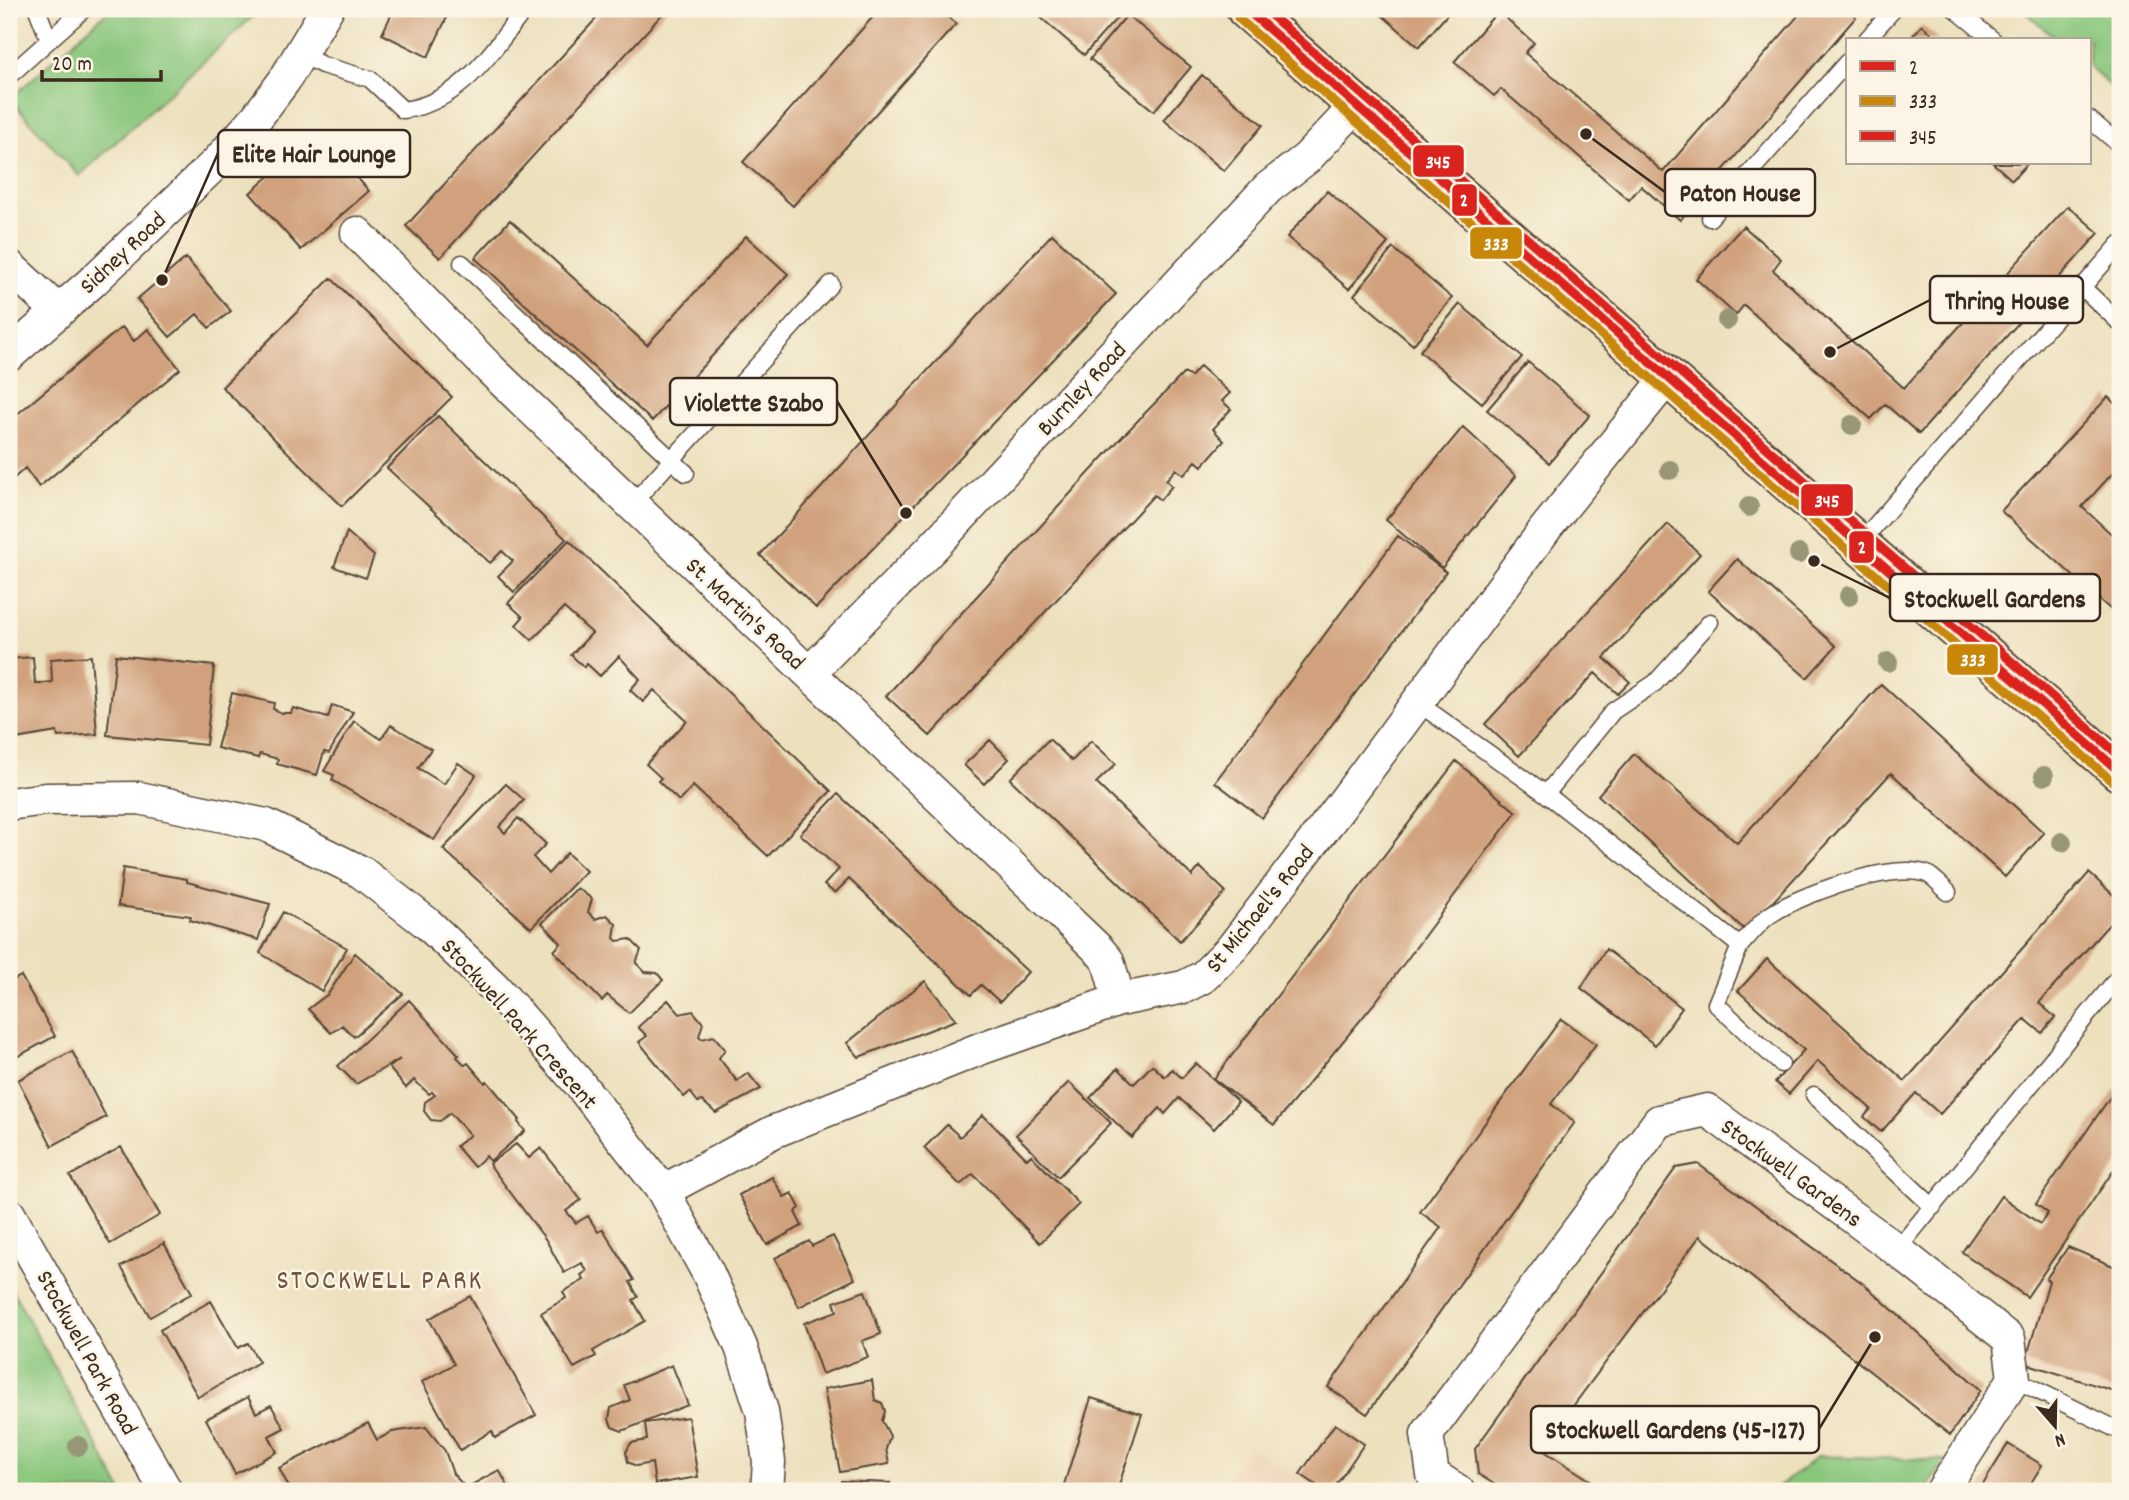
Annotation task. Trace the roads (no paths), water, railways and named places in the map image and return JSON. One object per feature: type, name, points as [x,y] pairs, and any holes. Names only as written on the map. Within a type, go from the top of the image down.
[{"type":"highway","points":[[1245,9],[2120,772]]},
{"type":"street","name":"Sidney Road","points":[[9,355],[218,161],[257,117],[301,54],[327,9]]},
{"type":"street","name":"Burnley Road","points":[[809,673],[931,549],[1268,188],[1307,158],[1356,106]]},
{"type":"street","name":"St. Martin's Road","points":[[357,233],[421,301],[631,505],[1098,949],[1108,961],[1119,1000]]},
{"type":"street","points":[[9,266],[58,311]]},
{"type":"street","name":"St Michael's Road","points":[[663,1191],[774,1132],[982,1048],[1119,1000],[1184,987],[1217,965],[1418,703],[1546,528],[1668,377]]},
{"type":"street","name":"Stockwell Park Crescent","points":[[9,804],[46,799],[139,798],[266,825],[361,872],[428,925],[495,988],[578,1082],[663,1191],[708,1273],[741,1347],[762,1411],[769,1462],[767,1491]]},
{"type":"street","name":"Stockwell Gardens","points":[[1458,1491],[1433,1475],[1427,1434],[1659,1121],[1707,1110],[1897,1250],[2008,1339],[2014,1379]]},
{"type":"street","name":"Stockwell Park Road","points":[[9,1214],[166,1491]]},
{"type":"street","points":[[1942,1491],[2014,1379]]},
{"type":"lane","points":[[37,9],[49,40]]},
{"type":"lane","points":[[9,76],[83,9]]},
{"type":"lane","points":[[301,54],[322,65],[370,79],[403,110],[421,107],[444,99],[482,64],[525,9]]},
{"type":"lane","points":[[1868,38],[1894,9]]},
{"type":"lane","points":[[1955,9],[1991,38]]},
{"type":"lane","points":[[1710,218],[1846,63]]},
{"type":"lane","points":[[2090,120],[2120,145]]},
{"type":"lane","points":[[1859,544],[2120,244]]},
{"type":"lane","points":[[462,263],[686,472]]},
{"type":"lane","points":[[631,505],[831,284]]},
{"type":"lane","points":[[2082,287],[2120,323]]},
{"type":"lane","points":[[1546,794],[1613,711],[1655,682],[1710,622]]},
{"type":"lane","points":[[1418,703],[1546,794],[1740,946]]},
{"type":"lane","points":[[1781,1064],[1716,1004],[1740,946],[1767,917],[1809,896],[1900,871],[1927,874],[1948,892]]},
{"type":"lane","points":[[1897,1250],[2120,975]]},
{"type":"lane","points":[[1814,1095],[1933,1207]]},
{"type":"lane","points":[[2014,1379],[2120,1431]]},
{"type":"place","name":"Paton House","points":[[1586,134]]},
{"type":"place","name":"Elite Hair Lounge","points":[[162,280]]},
{"type":"place","name":"Thring House","points":[[1830,352]]},
{"type":"place","name":"Violette Szabo","points":[[906,513]]},
{"type":"place","name":"Stockwell Gardens","points":[[1814,561]]},
{"type":"place","name":"Stockwell Gardens (45-127)","points":[[1875,1337]]},
{"type":"district","name":"STOCKWELL PARK","points":[[380,1278]]}]
